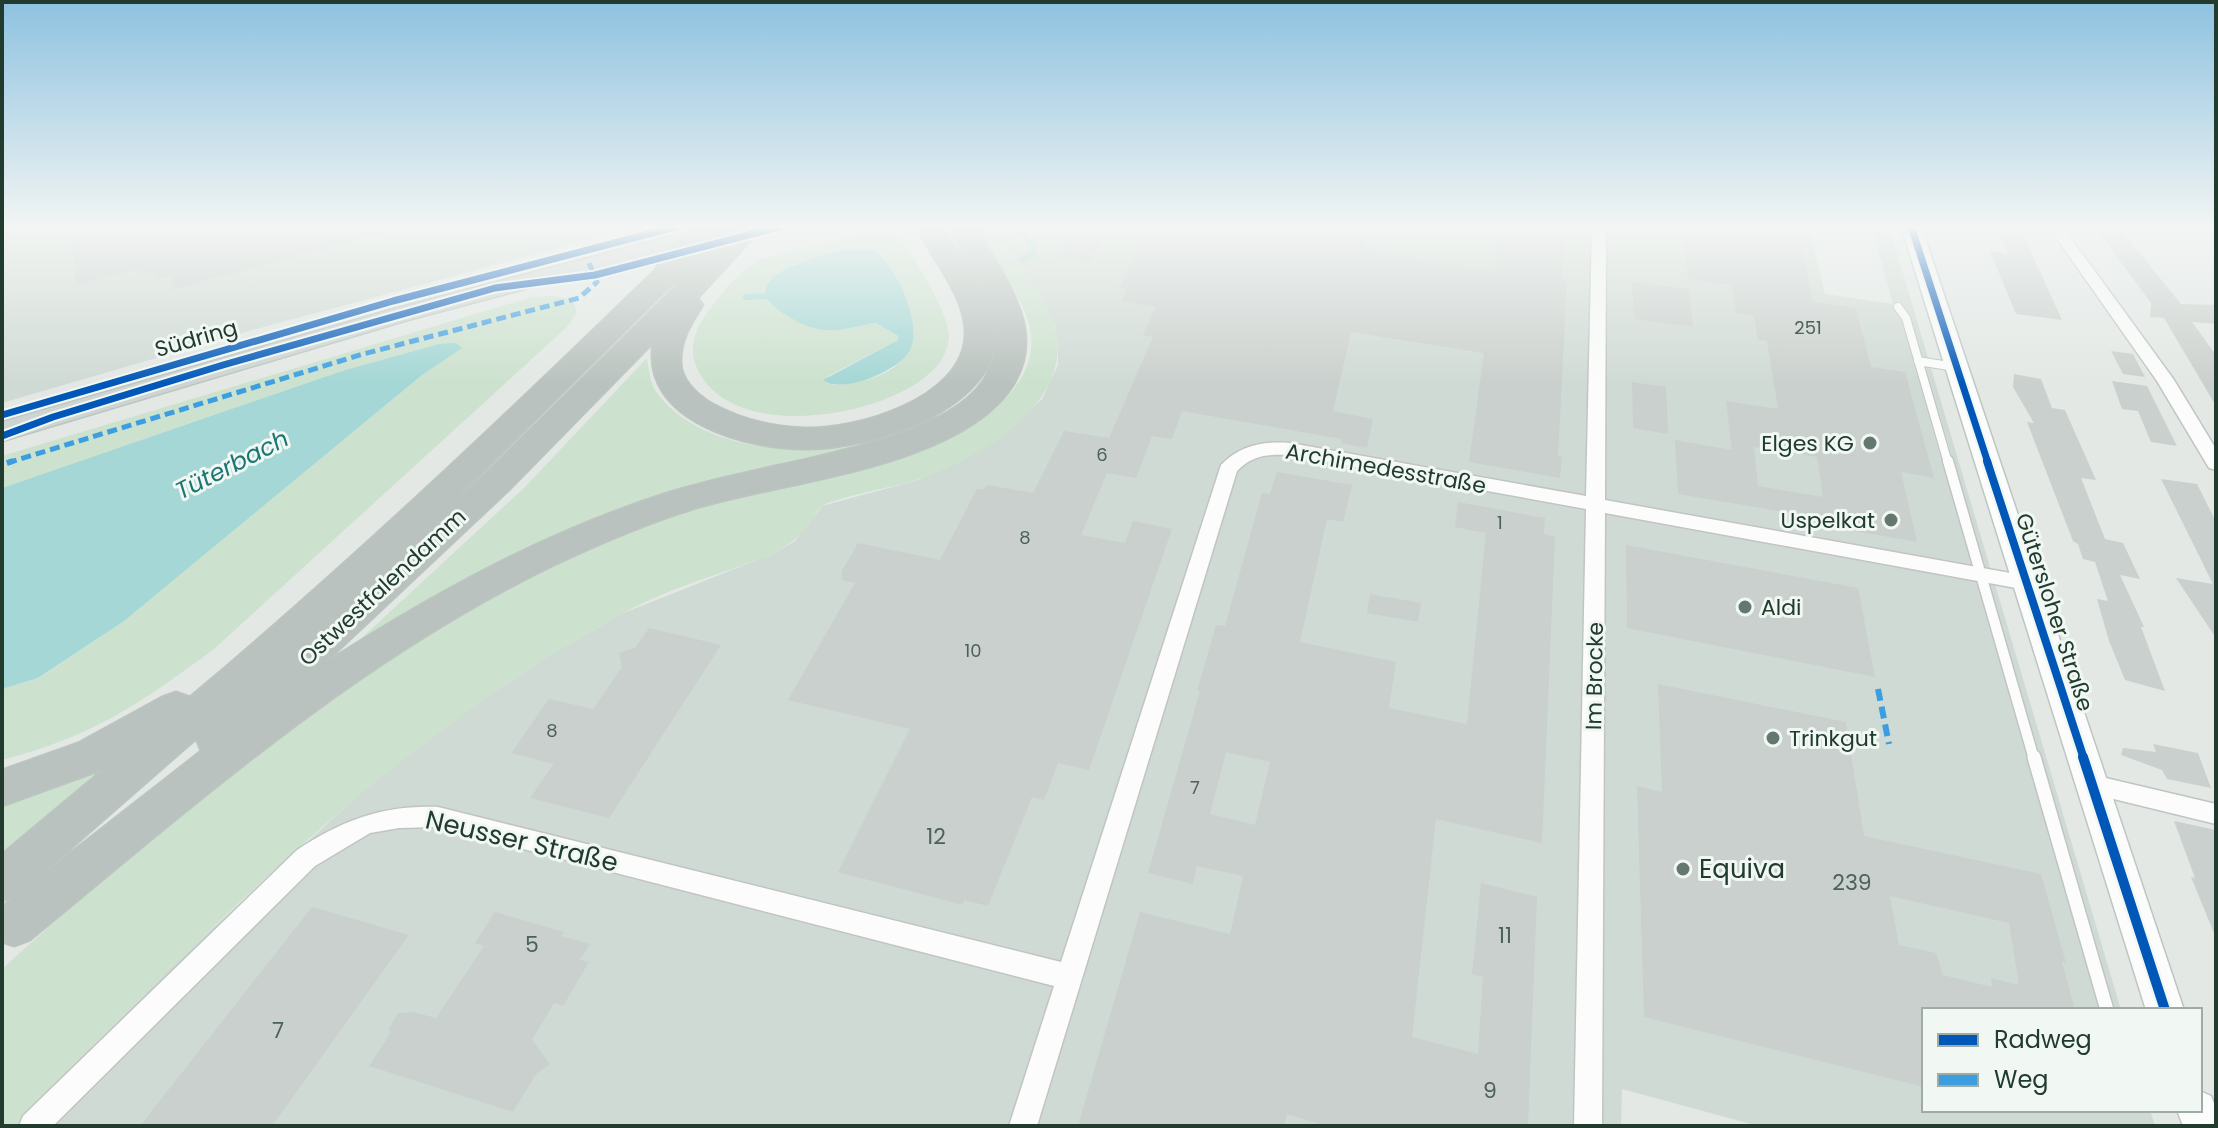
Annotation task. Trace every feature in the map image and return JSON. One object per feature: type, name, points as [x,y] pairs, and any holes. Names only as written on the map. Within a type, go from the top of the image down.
[{"type":"highway","name":"Ostwestfalendamm","points":[[2,881],[301,625],[535,404],[662,279]]},
{"type":"highway","name":"Ostwestfalendamm","points":[[8,930],[498,481],[701,279]]},
{"type":"highway","points":[[708,279],[672,332],[666,370],[673,389],[694,409],[727,425],[762,434],[807,439],[884,425],[929,406],[962,384],[975,360],[980,336],[973,309],[957,279]]},
{"type":"highway","points":[[8,930],[321,686],[441,609],[533,560],[607,527],[683,500],[835,463],[920,438],[954,420],[986,398],[1002,375],[1010,355],[1013,331],[989,279]]},
{"type":"highway","points":[[2,788],[52,773],[125,741],[301,625]]},
{"type":"main road","name":"Südring","points":[[2,415],[477,279]]},
{"type":"main road","name":"Südring","points":[[2,432],[399,315],[537,279]]},
{"type":"street","name":"Im Brocke","points":[[1588,1126],[1598,279]]},
{"type":"street","name":"Gütersloher Straße","points":[[1928,279],[2164,1008]]},
{"type":"street","points":[[2093,279],[2151,360],[2216,464]]},
{"type":"street","name":"Archimedesstraße","points":[[1023,1126],[1228,469],[1239,458],[1259,449],[1290,449],[2027,583]]},
{"type":"street","points":[[2093,785],[2216,814]]},
{"type":"street","name":"Neusser Straße","points":[[33,1126],[306,858],[341,834],[398,815],[438,817],[1069,977]]},
{"type":"lane","points":[[1898,307],[1906,318],[2106,1008]]},
{"type":"lane","points":[[1918,361],[1957,367]]},
{"type":"shaded area","points":[[2,279],[444,279],[252,330],[2,403]]},
{"type":"shaded area","points":[[1030,279],[1821,279],[1825,294],[1893,304],[1886,279],[1905,279],[2120,1008],[1922,1008],[1922,1112],[2151,1112],[2155,1126],[1758,1126],[1622,1089],[1621,1126],[14,1126],[179,959],[373,782],[474,706],[550,655],[621,614],[775,553],[795,541],[822,506],[918,480],[1001,436],[1042,399],[1058,365],[1055,327]]},
{"type":"green space","points":[[735,279],[774,279],[768,282],[828,330],[876,323],[898,336],[898,340],[828,376],[833,385],[864,380],[887,371],[903,359],[911,342],[912,324],[897,279],[926,279],[945,318],[949,341],[945,353],[931,372],[909,388],[880,401],[846,411],[810,416],[776,415],[744,408],[717,394],[699,372],[694,357],[695,336],[723,292]]},
{"type":"green space","points":[[1007,279],[1031,279],[1037,288],[1055,329],[1057,356],[1050,382],[1035,405],[1015,426],[991,444],[940,471],[822,506],[800,534],[775,553],[637,606],[533,667],[451,723],[298,848],[154,985],[14,1126],[2,1126],[2,969],[162,829],[244,761],[330,697],[419,639],[511,586],[607,541],[707,506],[873,466],[916,452],[955,435],[989,414],[1015,387],[1027,365],[1031,344],[1029,323]]},
{"type":"green space","points":[[532,297],[566,298],[574,303],[577,313],[567,327],[214,649],[114,716],[63,741],[2,760],[2,689],[39,678],[124,621],[422,375],[453,353],[439,344],[345,370],[2,488],[2,456]]},
{"type":"green space","points":[[647,358],[653,385],[670,407],[702,429],[720,436],[759,446],[797,447],[889,434],[831,453],[708,482],[341,657],[525,487]]},
{"type":"green space","points":[[115,759],[2,852],[2,802]]},
{"type":"water","points":[[773,279],[897,279],[913,326],[910,350],[895,365],[870,378],[832,384],[823,380],[898,340],[898,336],[876,323],[832,330],[808,326],[780,311],[768,298],[766,287]]},
{"type":"water","points":[[456,343],[462,348],[422,375],[124,621],[38,678],[2,689],[2,488],[345,370],[439,344]]},
{"type":"building","points":[[75,279],[101,279],[76,285]]},
{"type":"building","points":[[171,279],[212,279],[173,289]]},
{"type":"building","points":[[1124,279],[1562,279],[1567,281],[1558,456],[1562,457],[1560,478],[1469,462],[1484,353],[1351,332],[1333,411],[1373,419],[1367,448],[1341,443],[1342,439],[1182,411],[1172,439],[1152,436],[1136,478],[1107,473],[1081,535],[1125,543],[1133,521],[1172,529],[1089,770],[1058,763],[1044,800],[1032,797],[988,906],[964,900],[963,905],[838,872],[910,729],[788,700],[855,583],[842,580],[842,571],[858,543],[940,560],[977,489],[984,489],[987,485],[1033,493],[1064,431],[1109,438],[1153,337],[1143,335],[1156,307],[1121,301],[1127,289],[1119,288]]},
{"type":"building","points":[[1688,279],[1808,279],[1813,302],[1856,308],[1871,367],[1905,372],[1934,478],[1901,472],[1917,542],[1838,528],[1838,521],[1678,494],[1675,440],[1732,450],[1726,401],[1778,409],[1767,341],[1758,340],[1754,316],[1736,313],[1732,285]],"holes":[[[1754,447],[1817,457],[1823,497],[1758,486]]]},
{"type":"building","points":[[2001,279],[2043,279],[2062,320],[2016,314]]},
{"type":"building","points":[[2133,279],[2160,279],[2181,304],[2216,305],[2216,324],[2192,322],[2216,355],[2216,406],[2164,318],[2150,317],[2151,303]]},
{"type":"building","points":[[1632,282],[1689,289],[1693,327],[1634,319]]},
{"type":"building","points":[[2111,351],[2133,354],[2145,377],[2123,374]]},
{"type":"building","points":[[2014,374],[2041,379],[2052,408],[2065,410],[2096,480],[2081,478],[2105,539],[2123,543],[2140,579],[2120,575],[2144,627],[2141,627],[2165,691],[2125,680],[2097,599],[2108,601],[2095,562],[2083,559],[2078,544],[2073,541],[2027,422],[2034,423],[2013,387]]},
{"type":"building","points":[[2112,381],[2147,386],[2177,446],[2151,442],[2138,411],[2122,409]]},
{"type":"building","points":[[1632,382],[1666,387],[1668,434],[1633,428]]},
{"type":"building","points":[[1277,472],[1352,485],[1343,522],[1327,519],[1300,642],[1396,662],[1389,708],[1467,724],[1486,533],[1455,527],[1458,502],[1545,518],[1544,534],[1555,537],[1542,843],[1436,819],[1412,1037],[1478,1054],[1483,977],[1472,974],[1481,883],[1537,897],[1528,1126],[1326,1126],[1287,1114],[1284,1126],[1078,1126],[1140,912],[1230,934],[1243,876],[1197,866],[1193,884],[1148,873],[1216,625],[1225,626],[1262,493],[1270,494]],"holes":[[[1226,752],[1270,762],[1255,825],[1210,814]]]},
{"type":"building","points":[[2161,479],[2197,484],[2216,522],[2216,638],[2176,578],[2213,584]]},
{"type":"building","points":[[1626,545],[1858,588],[1875,677],[1627,628]]},
{"type":"building","points":[[1370,594],[1421,603],[1418,622],[1367,613]]},
{"type":"building","points":[[649,628],[721,645],[609,818],[530,798],[554,764],[511,753],[549,699],[593,709],[622,667],[619,653],[635,648]]},
{"type":"building","points":[[1658,684],[1846,722],[1864,836],[2041,874],[2066,963],[2062,962],[2074,1008],[1922,1008],[1922,1086],[1644,1017],[1637,786],[1662,792]],"holes":[[[1890,896],[2009,923],[2019,985],[1991,978],[1992,987],[1943,975],[1936,953],[1899,945]]]},
{"type":"building","points":[[2153,744],[2198,753],[2211,788],[2167,779],[2162,770],[2121,755],[2123,748],[2156,752]]},
{"type":"building","points":[[2174,821],[2216,830],[2216,938],[2191,877],[2195,878]]},
{"type":"building","points":[[312,907],[409,935],[272,1126],[140,1126]]},
{"type":"building","points":[[495,912],[564,932],[561,936],[590,944],[580,960],[589,962],[563,1006],[554,1003],[532,1040],[550,1064],[536,1074],[513,1112],[369,1066],[391,1032],[388,1030],[398,1013],[413,1012],[436,1018],[484,946],[475,943]]},
{"type":"waterway","name":"Tüterbach","points":[[746,297],[772,296]]},
{"type":"marked path","points":[[7,463],[363,354],[579,298],[588,293],[597,282],[596,279]]},
{"type":"marked path","points":[[1878,689],[1889,744]]},
{"type":"cycle path","points":[[2,415],[478,279]]},
{"type":"cycle path","points":[[2,436],[53,417],[223,365],[495,288],[567,279]]},
{"type":"cycle path","points":[[1928,279],[2164,1008]]},
{"type":"place","name":"Elges KG","points":[[1870,443]]},
{"type":"place","name":"Uspelkat","points":[[1891,520]]},
{"type":"place","name":"Aldi","points":[[1745,607]]},
{"type":"place","name":"Trinkgut","points":[[1773,738]]},
{"type":"place","name":"Equiva","points":[[1683,869]]}]
